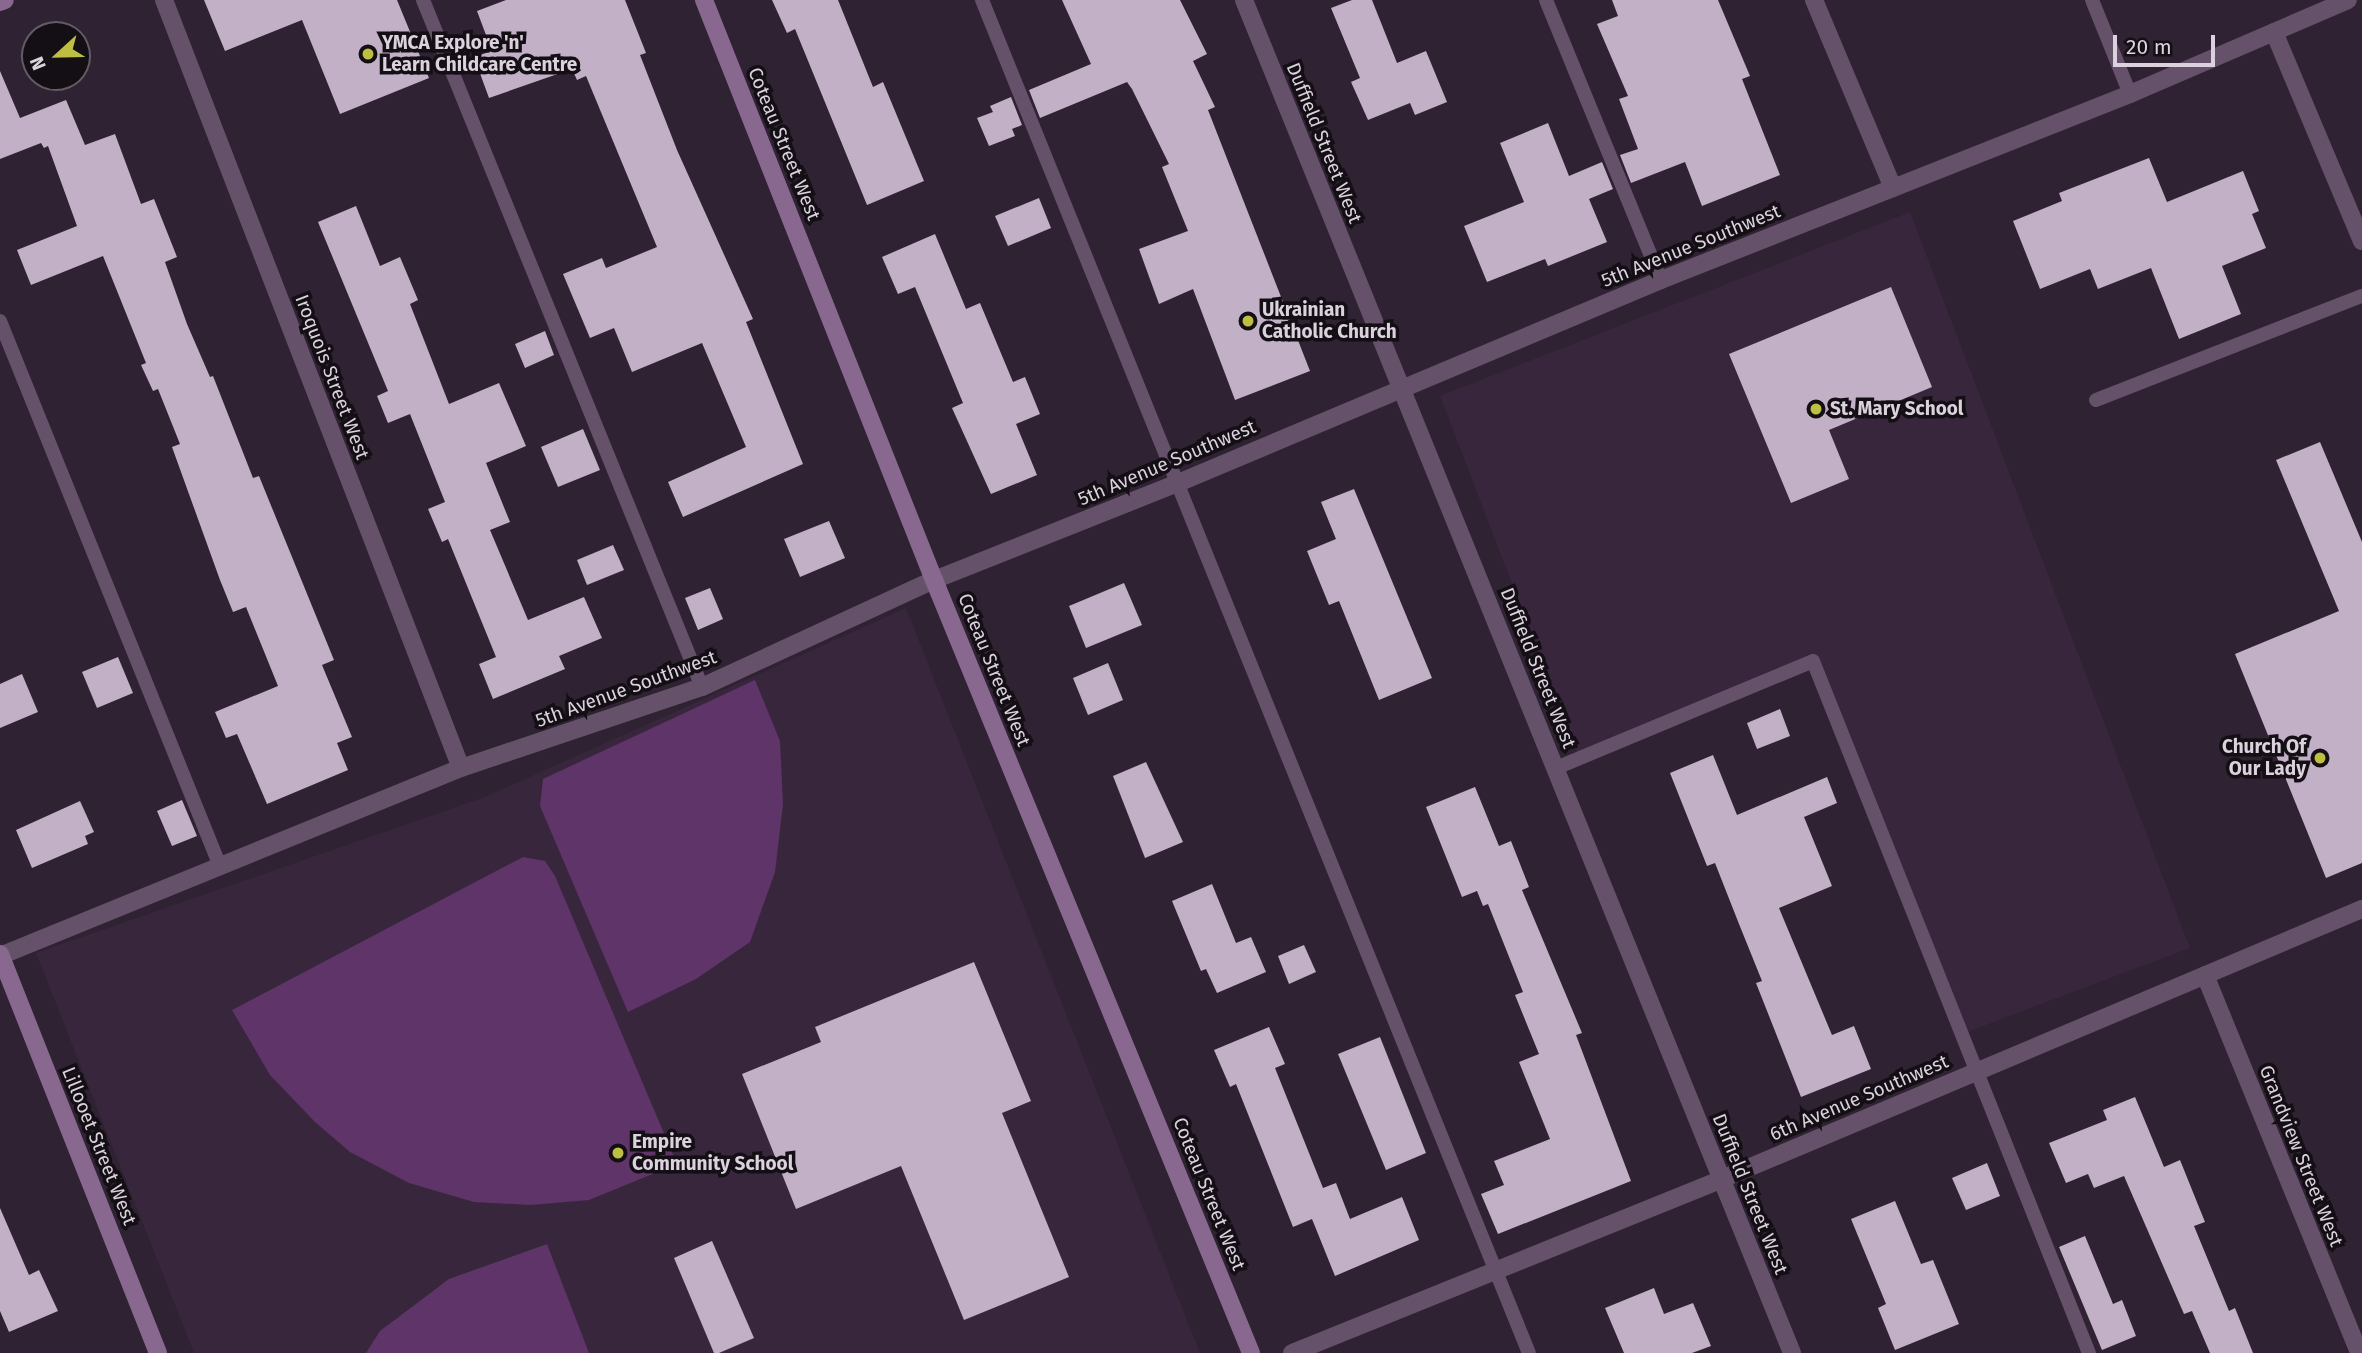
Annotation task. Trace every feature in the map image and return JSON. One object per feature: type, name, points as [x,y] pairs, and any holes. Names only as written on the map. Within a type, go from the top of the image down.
[{"type":"street","points":[[0,2],[5,0]]},
{"type":"street","name":"Iroquois Street West","points":[[164,0],[461,768]]},
{"type":"street","name":"Coteau Street West","points":[[704,0],[934,580],[1251,1353]]},
{"type":"street","name":"Duffield Street West","points":[[1244,0],[1791,1353]]},
{"type":"street","points":[[1814,0],[1893,188]]},
{"type":"street","name":"5th Avenue Southwest","points":[[0,956],[461,768],[702,687],[934,580],[1178,483],[1401,386],[1661,280],[2130,94],[2348,0]]},
{"type":"street","points":[[2274,32],[2362,242]]},
{"type":"street","name":"6th Avenue Southwest","points":[[1292,1353],[1721,1179],[2362,909]]},
{"type":"street","name":"Lillooet Street West","points":[[0,956],[158,1353]]},
{"type":"street","name":"Grandview Street West","points":[[2205,975],[2359,1353]]},
{"type":"lane","points":[[423,0],[702,687]]},
{"type":"lane","points":[[982,0],[1529,1353]]},
{"type":"lane","points":[[1546,0],[1661,280]]},
{"type":"lane","points":[[2092,0],[2130,94]]},
{"type":"lane","points":[[2096,400],[2362,296]]},
{"type":"lane","points":[[0,321],[220,866]]},
{"type":"lane","points":[[1556,768],[1813,661],[2089,1353]]},
{"type":"shaded area","points":[[1910,212],[2190,948],[1962,1034],[1813,661],[1579,758],[1440,396]]},
{"type":"shaded area","name":"Empire Community School","points":[[906,608],[1200,1353],[194,1353],[36,953],[485,797]]},
{"type":"shaded area","points":[[755,680],[780,741],[783,804],[775,872],[750,942],[696,979],[628,1012],[540,806],[543,779]]},
{"type":"shaded area","points":[[523,857],[545,861],[555,876],[677,1164],[589,1200],[531,1205],[474,1202],[409,1183],[350,1152],[315,1122],[270,1075],[232,1010]]},
{"type":"shaded area","points":[[547,1244],[589,1353],[366,1353],[380,1331],[449,1279]]},
{"type":"building","name":"YMCA Explore 'n' Learn Childcare Centre","points":[[204,0],[397,0],[429,78],[340,114],[302,20],[225,51]]},
{"type":"building","points":[[506,0],[625,0],[646,53],[640,55],[677,150],[753,319],[746,322],[803,464],[683,517],[668,482],[746,447],[702,343],[632,372],[614,328],[590,338],[563,274],[602,258],[606,268],[657,247],[586,76],[577,80],[572,69],[489,98],[474,57],[492,51],[477,11]]},
{"type":"building","points":[[772,0],[838,0],[873,87],[883,82],[924,181],[867,205],[795,29],[787,33]]},
{"type":"building","points":[[1062,0],[1180,0],[1207,54],[1193,61],[1215,107],[1208,110],[1310,371],[1235,400],[1193,289],[1159,304],[1139,249],[1188,231],[1162,167],[1169,164],[1132,89],[1127,82],[1040,118],[1029,90],[1091,64]]},
{"type":"building","points":[[1352,0],[1372,0],[1397,63],[1426,51],[1447,102],[1415,115],[1410,103],[1368,120],[1351,82],[1360,78],[1331,8]]},
{"type":"building","points":[[1612,0],[1718,0],[1750,76],[1742,79],[1780,175],[1702,206],[1685,162],[1631,183],[1620,155],[1638,149],[1619,99],[1628,96],[1597,24],[1618,16]]},
{"type":"building","points":[[0,71],[20,118],[66,100],[85,145],[115,134],[141,204],[154,199],[177,257],[165,262],[187,324],[210,377],[213,376],[253,478],[259,476],[334,660],[322,665],[352,737],[337,743],[348,770],[267,804],[237,734],[226,738],[215,712],[278,686],[246,607],[233,612],[172,447],[180,444],[158,389],[153,391],[141,365],[146,363],[103,256],[31,285],[17,250],[77,226],[48,146],[44,148],[41,143],[0,159]]},
{"type":"building","points":[[1011,97],[1022,125],[1012,129],[1015,136],[989,146],[977,118],[993,112],[990,106]]},
{"type":"building","points":[[1548,123],[1569,176],[1602,162],[1613,189],[1589,199],[1607,242],[1548,266],[1545,259],[1487,282],[1464,226],[1524,202],[1500,143]]},
{"type":"building","points":[[2149,158],[2167,202],[2243,171],[2259,211],[2252,214],[2266,248],[2222,266],[2241,314],[2179,339],[2151,268],[2098,289],[2090,269],[2040,289],[2013,221],[2062,201],[2059,193]]},
{"type":"building","points":[[1039,198],[1051,228],[1008,246],[995,216]]},
{"type":"building","points":[[356,206],[380,266],[400,257],[418,300],[410,304],[449,404],[499,383],[526,446],[486,463],[510,522],[490,530],[528,620],[584,597],[602,638],[559,656],[565,669],[493,699],[479,664],[496,657],[448,539],[442,542],[428,509],[445,502],[410,414],[388,423],[377,396],[388,391],[318,222]]},
{"type":"building","points":[[935,234],[966,309],[980,303],[1013,382],[1025,377],[1040,414],[1016,424],[1037,475],[991,494],[952,408],[963,403],[915,287],[898,294],[882,257]]},
{"type":"building","name":"St. Mary School","points":[[1891,287],[1932,387],[1829,430],[1849,479],[1791,503],[1729,354]]},
{"type":"building","points":[[545,331],[554,355],[525,368],[515,344]]},
{"type":"building","points":[[583,429],[600,470],[558,487],[541,447]]},
{"type":"building","name":"Church Of Our Lady","points":[[2320,442],[2362,542],[2362,863],[2326,878],[2235,654],[2339,611],[2276,460]]},
{"type":"building","points":[[1354,489],[1432,678],[1379,700],[1339,601],[1329,605],[1307,551],[1336,539],[1321,502]]},
{"type":"building","points":[[829,521],[845,558],[800,577],[784,539]]},
{"type":"building","points":[[613,545],[624,570],[587,585],[577,560]]},
{"type":"building","points":[[1124,583],[1142,625],[1086,648],[1069,606]]},
{"type":"building","points":[[710,588],[723,619],[698,630],[685,598]]},
{"type":"building","points":[[118,657],[133,693],[97,708],[82,672]]},
{"type":"building","points":[[1108,663],[1123,700],[1088,715],[1073,678]]},
{"type":"building","points":[[22,674],[38,712],[0,728],[0,684]]},
{"type":"building","points":[[1780,709],[1790,736],[1757,749],[1747,723]]},
{"type":"building","points":[[1713,755],[1737,815],[1827,777],[1837,803],[1804,817],[1832,886],[1779,908],[1832,1035],[1854,1026],[1871,1069],[1801,1097],[1756,983],[1762,981],[1715,863],[1707,866],[1670,773]]},
{"type":"building","points":[[1146,762],[1183,842],[1145,858],[1113,776]]},
{"type":"building","points":[[1475,787],[1499,846],[1511,841],[1529,887],[1522,890],[1582,1033],[1576,1035],[1631,1181],[1498,1234],[1481,1194],[1504,1185],[1494,1161],[1550,1139],[1519,1062],[1539,1054],[1515,995],[1523,992],[1488,904],[1483,906],[1477,891],[1462,897],[1426,807]]},
{"type":"building","points":[[182,800],[197,836],[172,846],[157,811]]},
{"type":"building","points":[[80,801],[94,832],[85,836],[88,844],[32,868],[16,830]]},
{"type":"building","points":[[1212,884],[1236,943],[1251,937],[1266,972],[1217,993],[1206,969],[1201,971],[1172,901]]},
{"type":"building","points":[[1304,945],[1316,972],[1289,984],[1278,956]]},
{"type":"building","name":"Empire Community School","points":[[974,962],[1031,1101],[1002,1113],[1069,1277],[964,1320],[901,1166],[796,1209],[742,1074],[821,1042],[815,1027]]},
{"type":"building","points":[[1269,1027],[1285,1064],[1275,1068],[1323,1188],[1336,1183],[1350,1219],[1402,1197],[1419,1240],[1335,1276],[1312,1219],[1293,1227],[1236,1084],[1230,1087],[1214,1050]]},
{"type":"building","points":[[1380,1037],[1426,1153],[1386,1170],[1338,1054]]},
{"type":"building","points":[[2135,1097],[2164,1167],[2180,1160],[2205,1222],[2194,1226],[2229,1311],[2235,1308],[2253,1353],[2210,1353],[2192,1311],[2184,1314],[2124,1176],[2094,1188],[2088,1174],[2066,1183],[2049,1143],[2107,1120],[2103,1110]]},
{"type":"building","points":[[1987,1163],[2000,1196],[1966,1210],[1952,1178]]},
{"type":"building","points":[[1895,1201],[1921,1264],[1933,1260],[1959,1324],[1895,1350],[1878,1308],[1886,1304],[1851,1219]]},
{"type":"building","points":[[0,1208],[29,1275],[39,1270],[58,1311],[9,1332],[0,1311]]},
{"type":"building","points":[[2085,1236],[2113,1304],[2122,1300],[2136,1336],[2102,1350],[2059,1247]]},
{"type":"building","points":[[712,1241],[754,1338],[719,1353],[714,1353],[674,1258]]},
{"type":"building","points":[[1654,1288],[1664,1314],[1693,1303],[1711,1346],[1692,1353],[1624,1353],[1605,1308]]},
{"type":"place","name":"YMCA Explore 'n' Learn Childcare Centre","points":[[368,54]]},
{"type":"place","name":"Ukrainian Catholic Church","points":[[1248,321]]},
{"type":"place","name":"St. Mary School","points":[[1816,409]]},
{"type":"place","name":"Church Of Our Lady","points":[[2320,758]]},
{"type":"place","name":"Empire Community School","points":[[618,1153]]}]
